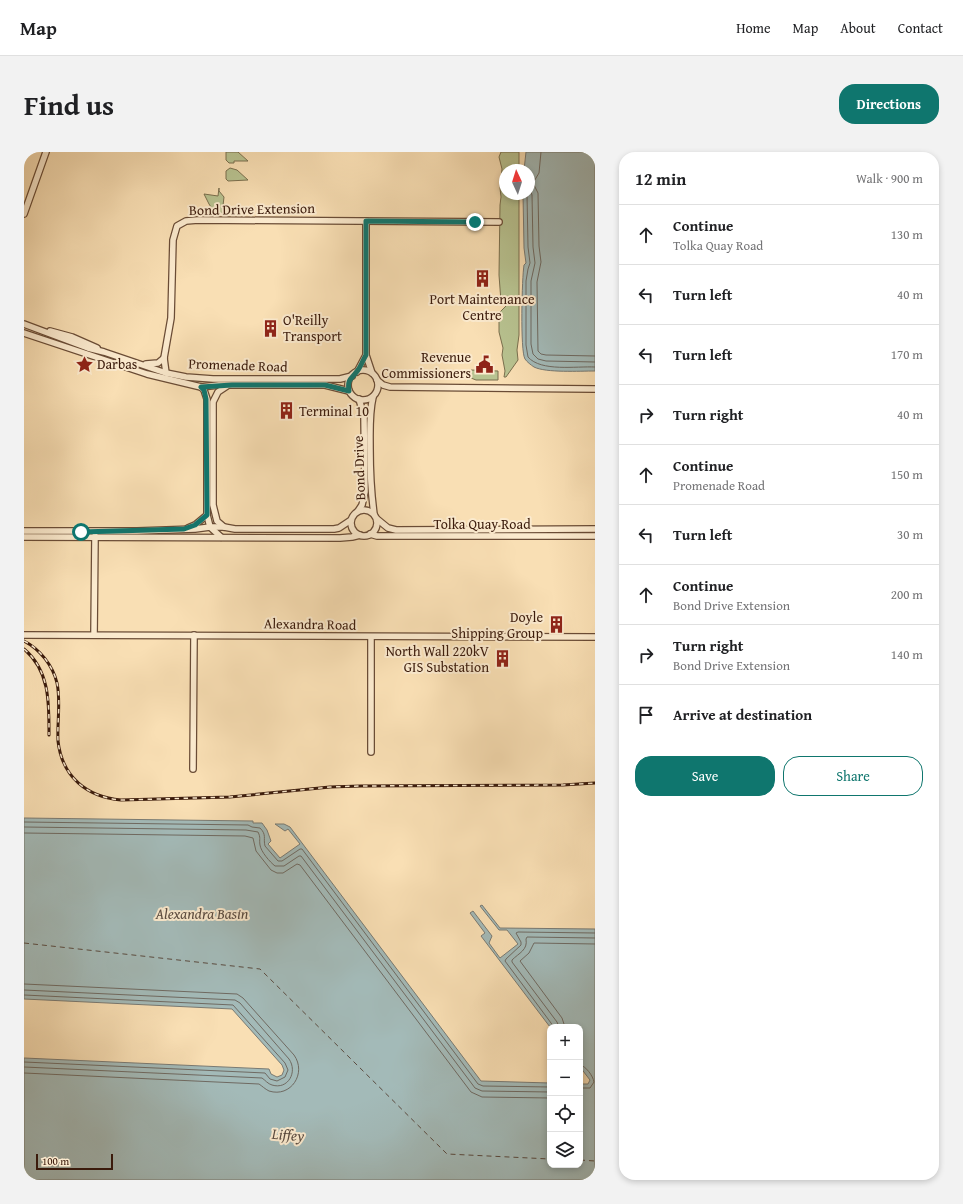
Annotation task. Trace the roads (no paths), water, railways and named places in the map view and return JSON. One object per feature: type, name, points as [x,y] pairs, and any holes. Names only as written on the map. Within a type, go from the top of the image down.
[{"type":"street","points":[[24,214],[46,152]]},
{"type":"street","name":"Bond Drive Extension","points":[[166,373],[164,358],[171,318],[173,240],[177,226],[186,220],[499,222]]},
{"type":"street","points":[[366,221],[366,355],[372,373],[383,385],[390,387],[595,389]]},
{"type":"street","name":"Promenade Road","points":[[24,324],[88,348],[166,373],[213,378],[340,379],[352,376]]},
{"type":"street","name":"Promenade Road","points":[[24,333],[147,374],[201,387],[232,385],[325,385],[349,391]]},
{"type":"street","points":[[366,355],[357,372],[352,376],[348,385],[349,391],[359,400],[365,400],[373,397],[378,388],[377,380]]},
{"type":"street","points":[[141,364],[158,363],[164,358]]},
{"type":"street","points":[[357,372],[365,371],[372,373]]},
{"type":"street","points":[[224,527],[217,521],[213,505],[213,402],[218,392],[222,388],[232,385]]},
{"type":"street","points":[[201,387],[204,390],[206,399],[207,515],[210,526],[221,537]]},
{"type":"street","name":"Bond Drive","points":[[373,397],[370,411],[370,431],[371,478],[375,517]]},
{"type":"street","name":"Bond Drive","points":[[358,511],[362,505],[365,492],[364,416],[359,400]]},
{"type":"street","points":[[24,531],[94,535],[171,537],[340,538],[370,534],[376,527],[375,517],[368,510],[358,511],[351,520],[339,528],[334,529],[235,529],[210,526],[195,529],[171,529],[94,535],[24,537]]},
{"type":"street","points":[[184,529],[195,525],[207,515]]},
{"type":"street","name":"Tolka Quay Road","points":[[375,517],[388,528],[396,530],[595,529]]},
{"type":"street","points":[[351,520],[354,531],[360,535]]},
{"type":"street","points":[[171,529],[171,537]]},
{"type":"street","name":"Tolka Quay Road","points":[[370,534],[377,536],[595,536]]},
{"type":"street","points":[[94,535],[94,635]]},
{"type":"street","name":"Alexandra Road","points":[[24,635],[595,637]]},
{"type":"street","points":[[193,769],[194,635]]},
{"type":"street","points":[[370,637],[371,752]]},
{"type":"water","points":[[526,152],[595,152],[595,371],[539,369],[534,367],[525,359],[522,343],[523,272],[524,265],[526,263],[524,248],[523,200],[535,200],[535,164],[525,164]]},
{"type":"water","points":[[24,818],[253,821],[253,823],[262,823],[267,830],[271,841],[268,844],[280,858],[300,844],[288,829],[285,831],[275,824],[284,824],[290,827],[481,1081],[547,1083],[547,1168],[583,1168],[583,1084],[588,1084],[590,1080],[583,1071],[583,1024],[548,1024],[481,936],[485,933],[470,913],[473,911],[492,936],[489,943],[500,958],[518,944],[507,930],[499,930],[480,906],[482,905],[500,928],[595,929],[595,1180],[24,1180],[24,1058],[269,1069],[271,1074],[277,1077],[282,1075],[284,1070],[282,1065],[232,1009],[24,999]]},
{"type":"railway","points":[[24,641],[40,653],[49,664],[57,683],[59,697],[58,741],[60,754],[65,765],[78,783],[87,790],[97,795],[109,798],[121,800],[230,797],[330,787],[361,786],[563,785],[595,783]]},
{"type":"railway","points":[[24,649],[33,658],[43,677],[48,700],[49,735]]},
{"type":"place","name":"Port Maintenance Centre","points":[[482,279]]},
{"type":"place","name":"O'Reilly Transport","points":[[270,328]]},
{"type":"place","name":"Darbas","points":[[84,364]]},
{"type":"place","name":"Revenue Commissioners","points":[[484,365]]},
{"type":"place","name":"Terminal 10","points":[[286,411]]},
{"type":"place","name":"Doyle Shipping Group","points":[[556,625]]},
{"type":"place","name":"North Wall 220kV GIS Substation","points":[[502,659]]},
{"type":"water label","name":"Alexandra Basin","points":[[202,914]]},
{"type":"water label","name":"Liffey","points":[[288,1135]]}]
